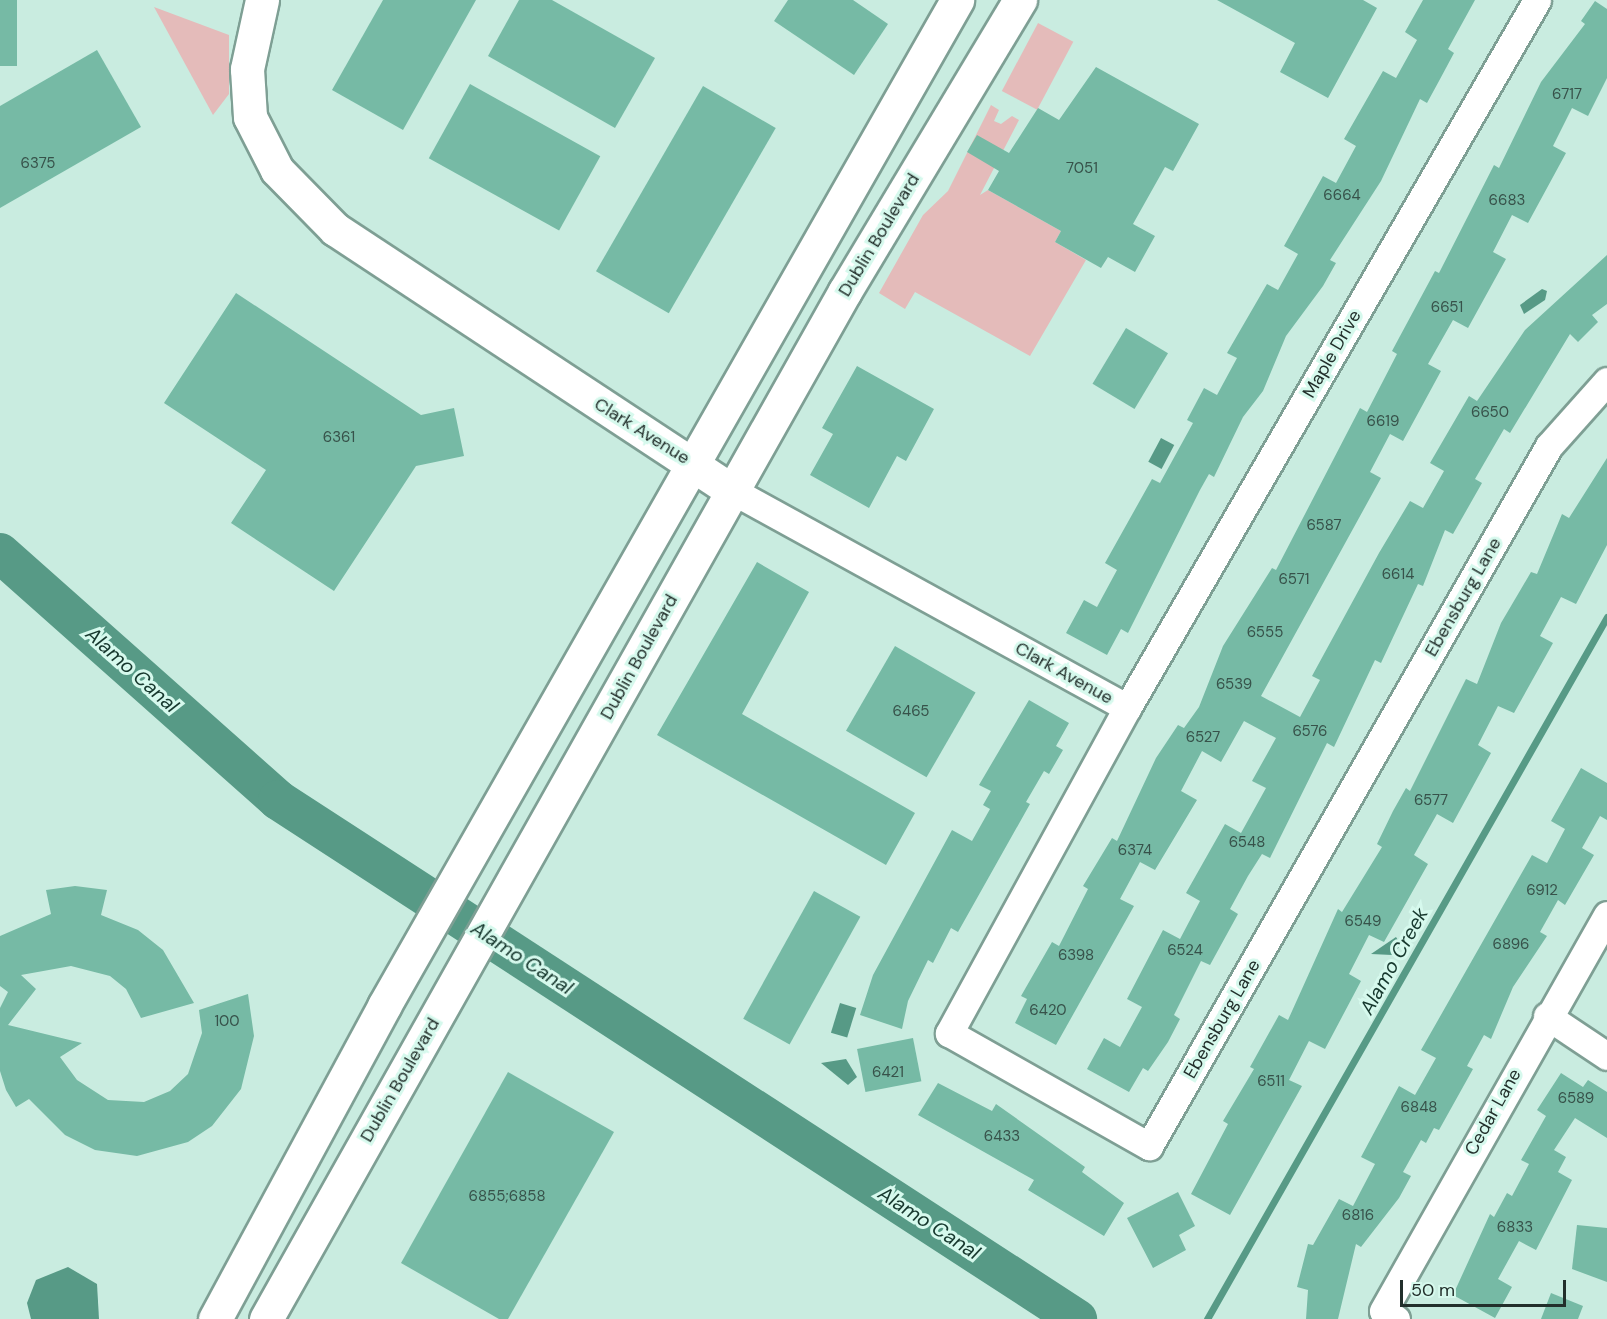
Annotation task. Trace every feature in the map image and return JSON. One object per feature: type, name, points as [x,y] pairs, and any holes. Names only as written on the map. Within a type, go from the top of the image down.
[{"type":"main road","name":"Clark Avenue","points":[[262,0],[247,69],[250,117],[277,170],[335,229],[733,491]]},
{"type":"main road","points":[[215,1319],[475,845],[957,0]]},
{"type":"main road","name":"Dublin Boulevard","points":[[266,1319],[733,491],[1020,0]]},
{"type":"street","name":"Maple Drive","points":[[1127,708],[1537,0]]},
{"type":"street","name":"Ebensburg Lane","points":[[1127,708],[949,1033],[1149,1146],[1549,446],[1607,381]]},
{"type":"street","name":"Clark Avenue","points":[[733,491],[1127,708]]},
{"type":"street","name":"Cedar Lane","points":[[1389,1315],[1546,1016],[1607,915]]},
{"type":"street","points":[[1546,1016],[1607,1056]]},
{"type":"shaded area","points":[[154,7],[229,35],[229,94],[213,115]]},
{"type":"shaded area","points":[[1038,23],[1073,42],[1037,110],[1002,91]]},
{"type":"shaded area","points":[[991,105],[999,110],[994,121],[1001,124],[1012,116],[1019,120],[980,195],[988,190],[1061,231],[1055,242],[1086,260],[1030,356],[915,292],[905,309],[879,293],[923,215],[948,191]]},
{"type":"shaded area","points":[[1542,289],[1547,291],[1545,300],[1524,314],[1520,305]]},
{"type":"shaded area","points":[[1161,438],[1174,445],[1162,469],[1148,462]]},
{"type":"shaded area","points":[[1396,937],[1401,945],[1392,955],[1371,954]]},
{"type":"shaded area","points":[[840,1003],[856,1008],[847,1038],[831,1033]]},
{"type":"shaded area","points":[[846,1059],[857,1077],[848,1085],[821,1063]]},
{"type":"shaded area","points":[[68,1267],[97,1284],[99,1319],[31,1319],[27,1303],[36,1280]]},
{"type":"building","points":[[0,0],[17,0],[17,66],[0,66]]},
{"type":"building","points":[[383,0],[476,0],[403,130],[332,90]]},
{"type":"building","points":[[519,0],[552,0],[655,58],[615,128],[488,56]]},
{"type":"building","points":[[788,0],[853,0],[888,24],[854,75],[774,21]]},
{"type":"building","points":[[1217,0],[1363,0],[1377,8],[1328,98],[1280,72],[1295,43]]},
{"type":"building","points":[[1423,0],[1475,0],[1448,49],[1454,53],[1427,103],[1420,99],[1381,181],[1330,260],[1336,263],[1323,286],[1286,336],[1263,391],[1243,417],[1214,477],[1209,474],[1200,490],[1128,633],[1121,629],[1107,655],[1066,633],[1084,600],[1097,607],[1117,570],[1105,563],[1152,479],[1160,483],[1193,423],[1187,420],[1204,388],[1217,395],[1237,358],[1227,353],[1267,284],[1278,290],[1298,254],[1284,246],[1323,176],[1336,183],[1356,146],[1344,139],[1383,71],[1396,78],[1417,40],[1405,32]]},
{"type":"building","points":[[1595,1],[1607,9],[1607,78],[1588,116],[1572,108],[1553,146],[1566,153],[1528,223],[1512,215],[1493,252],[1506,259],[1468,328],[1453,320],[1428,364],[1441,371],[1403,441],[1390,434],[1370,472],[1381,478],[1261,696],[1300,717],[1320,680],[1312,676],[1379,553],[1410,501],[1423,508],[1444,471],[1430,463],[1469,396],[1477,401],[1525,330],[1607,255],[1607,304],[1592,315],[1598,322],[1578,342],[1570,334],[1510,433],[1504,429],[1475,479],[1482,483],[1453,534],[1445,530],[1423,586],[1418,584],[1381,663],[1375,660],[1334,747],[1327,743],[1270,858],[1262,854],[1248,876],[1230,909],[1238,914],[1210,965],[1201,961],[1174,1015],[1180,1019],[1168,1042],[1148,1071],[1143,1068],[1129,1092],[1087,1069],[1104,1038],[1120,1047],[1142,1007],[1127,999],[1163,930],[1180,939],[1200,901],[1186,893],[1225,824],[1241,833],[1266,788],[1252,781],[1276,738],[1244,721],[1221,762],[1202,751],[1181,791],[1197,800],[1155,870],[1140,862],[1120,899],[1134,906],[1056,1045],[1015,1023],[1027,999],[1021,996],[1052,942],[1059,946],[1088,889],[1083,886],[1112,838],[1117,841],[1156,758],[1178,725],[1184,728],[1199,707],[1223,646],[1272,568],[1276,570],[1360,408],[1367,412],[1397,354],[1392,351],[1435,271],[1439,273],[1494,165],[1499,168],[1541,82],[1585,24],[1581,21]]},
{"type":"building","points":[[97,50],[141,127],[0,208],[0,106]]},
{"type":"building","points":[[1096,67],[1199,124],[1173,171],[1165,167],[1133,224],[1155,236],[1135,272],[1108,257],[1101,268],[1055,242],[1061,231],[988,190],[999,171],[967,152],[977,135],[1009,153],[1038,108],[1059,120]]},
{"type":"building","points":[[470,84],[600,156],[559,231],[429,158]]},
{"type":"building","points":[[703,86],[776,128],[669,313],[596,271]]},
{"type":"building","points":[[236,293],[421,415],[454,408],[464,456],[416,466],[334,591],[231,523],[266,470],[164,403]]},
{"type":"building","points":[[1126,328],[1168,353],[1135,409],[1093,384]]},
{"type":"building","points":[[857,366],[934,409],[906,461],[897,456],[869,508],[810,475],[833,434],[822,428]]},
{"type":"building","points":[[1607,458],[1607,545],[1576,604],[1561,597],[1540,636],[1553,643],[1514,713],[1498,706],[1478,745],[1491,753],[1453,823],[1437,814],[1414,855],[1428,864],[1384,942],[1369,935],[1349,974],[1361,981],[1325,1049],[1309,1041],[1289,1080],[1302,1086],[1230,1215],[1191,1194],[1228,1124],[1223,1121],[1254,1069],[1250,1067],[1279,1015],[1288,1020],[1338,909],[1342,912],[1382,847],[1377,844],[1393,811],[1406,788],[1410,791],[1466,679],[1477,684],[1501,623],[1531,572],[1537,574],[1562,514],[1569,518]]},
{"type":"building","points":[[757,562],[809,592],[742,714],[915,813],[886,865],[657,735]]},
{"type":"building","points":[[895,646],[976,692],[927,777],[846,731]]},
{"type":"building","points":[[1029,700],[1069,723],[1056,746],[1063,750],[1049,774],[1044,771],[1026,802],[1030,804],[958,932],[951,928],[933,963],[928,960],[908,1001],[902,1029],[860,1015],[873,975],[952,830],[972,841],[990,809],[983,805],[991,791],[979,785]]},
{"type":"building","points":[[1581,768],[1607,783],[1607,820],[1600,816],[1582,848],[1594,855],[1565,905],[1558,900],[1540,932],[1547,936],[1513,987],[1491,1039],[1484,1035],[1467,1066],[1473,1069],[1439,1130],[1434,1128],[1426,1143],[1421,1140],[1403,1172],[1411,1176],[1399,1198],[1361,1247],[1356,1244],[1338,1319],[1306,1319],[1308,1290],[1297,1287],[1308,1244],[1313,1245],[1339,1199],[1353,1206],[1375,1164],[1361,1157],[1399,1086],[1415,1095],[1436,1058],[1421,1050],[1532,855],[1547,863],[1565,829],[1551,821]]},
{"type":"building","points":[[75,886],[107,890],[101,915],[138,930],[163,950],[194,1003],[141,1018],[126,989],[110,976],[71,966],[21,975],[36,989],[8,1025],[82,1043],[60,1057],[77,1080],[108,1100],[144,1102],[170,1091],[188,1074],[202,1033],[199,1010],[248,994],[254,1036],[241,1089],[212,1126],[188,1142],[137,1156],[95,1150],[65,1135],[29,1099],[16,1107],[6,1090],[0,1071],[0,1008],[8,992],[0,986],[0,936],[51,914],[46,890]]},
{"type":"building","points":[[814,891],[860,917],[790,1044],[743,1019]]},
{"type":"building","points":[[913,1038],[921,1081],[865,1092],[857,1049]]},
{"type":"building","points":[[508,1072],[614,1132],[508,1319],[499,1319],[401,1263]]},
{"type":"building","points":[[1561,1073],[1583,1087],[1588,1080],[1607,1092],[1607,1138],[1575,1118],[1554,1150],[1566,1157],[1558,1172],[1572,1180],[1536,1250],[1519,1241],[1498,1279],[1512,1287],[1495,1318],[1453,1295],[1490,1214],[1494,1217],[1507,1193],[1512,1196],[1529,1164],[1521,1160],[1546,1116],[1537,1110]]},
{"type":"building","points":[[938,1083],[992,1111],[996,1104],[1085,1167],[1082,1172],[1124,1203],[1104,1236],[1028,1190],[1034,1180],[918,1115]]},
{"type":"building","points":[[1178,1192],[1195,1226],[1179,1235],[1186,1250],[1153,1268],[1127,1218]]},
{"type":"building","points":[[1577,1225],[1607,1228],[1607,1282],[1572,1269]]},
{"type":"building","points":[[1551,1293],[1583,1306],[1578,1319],[1541,1319]]},
{"type":"waterway","name":"Alamo Canal","points":[[0,553],[278,800],[1077,1319]]},
{"type":"waterway","name":"Alamo Creek","points":[[1207,1319],[1607,617]]}]
